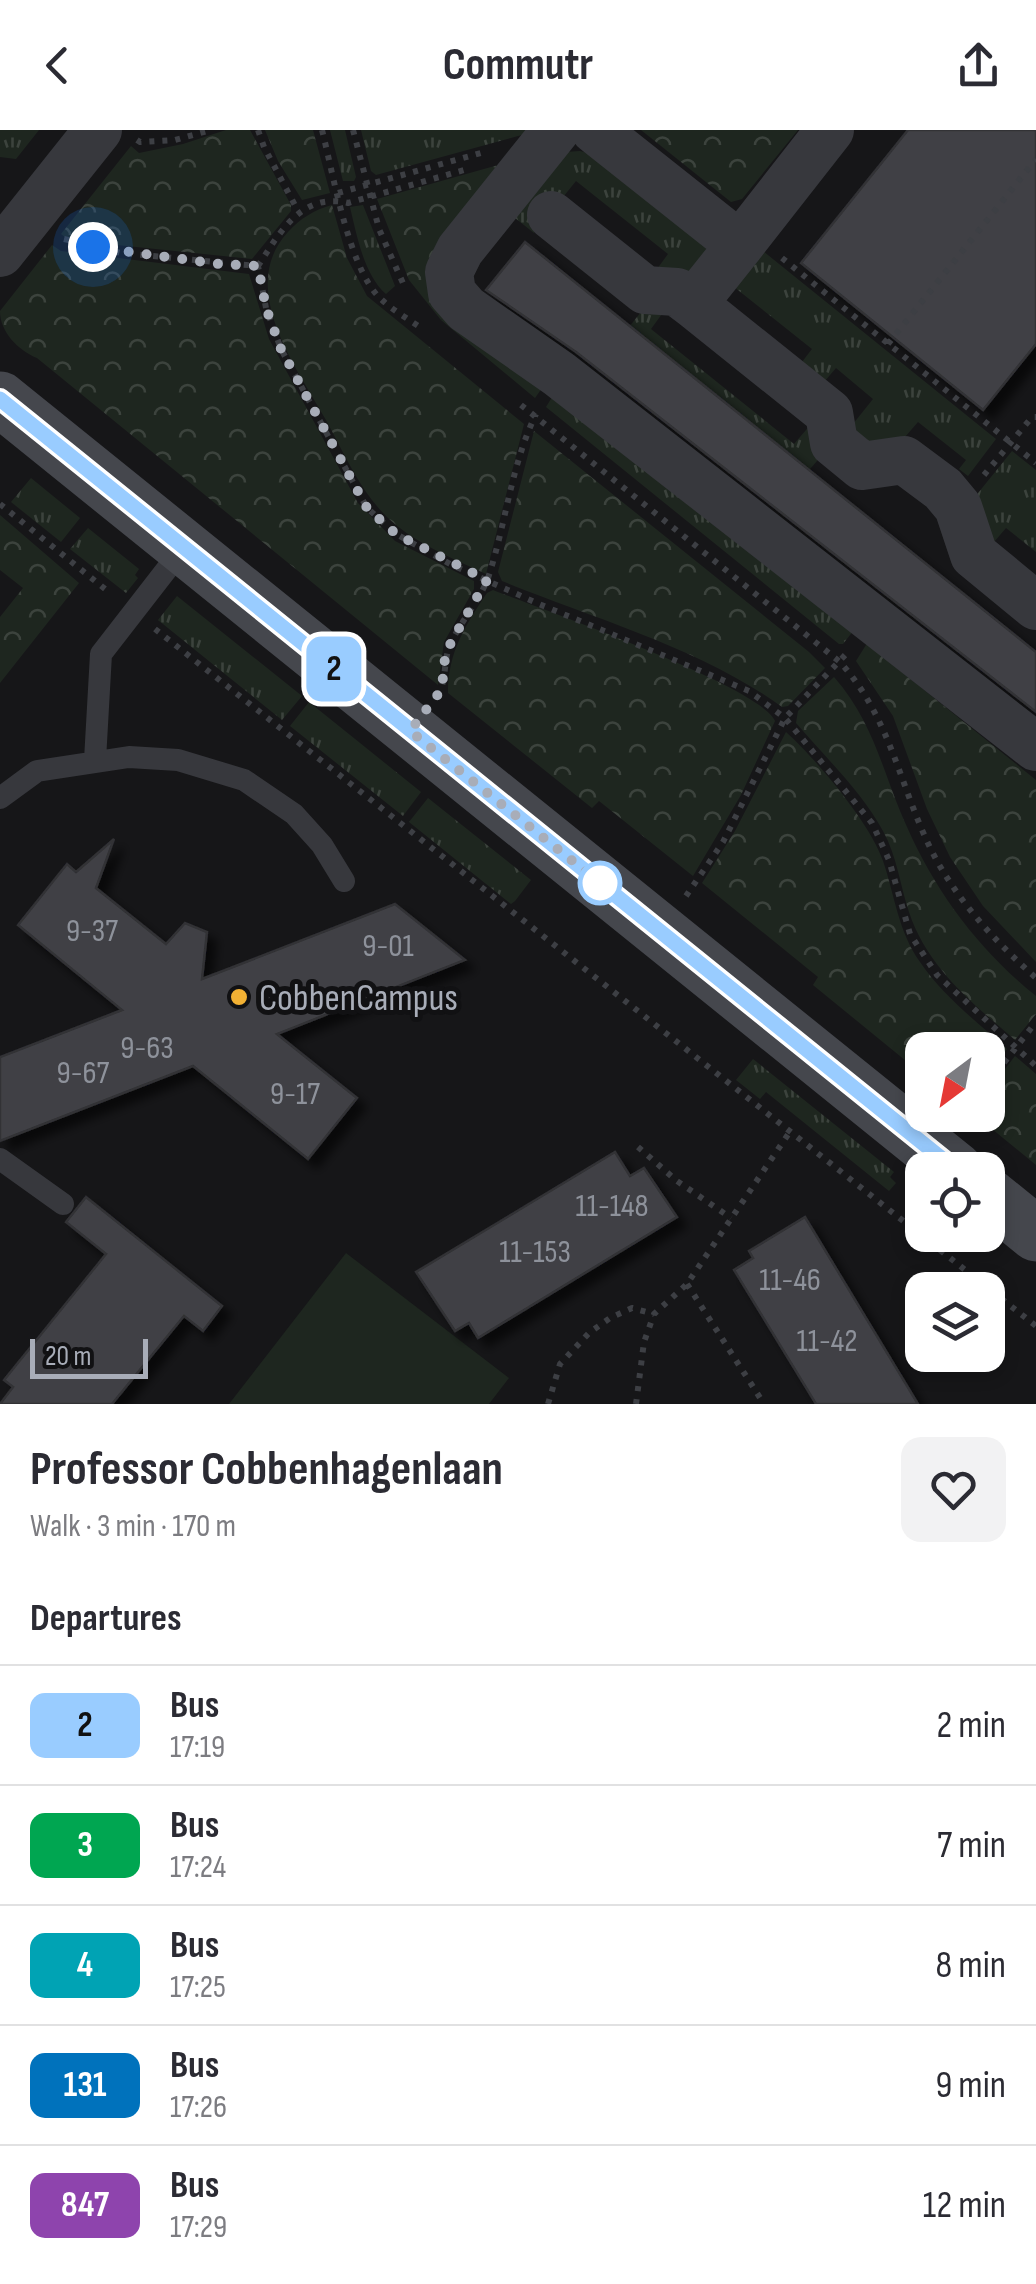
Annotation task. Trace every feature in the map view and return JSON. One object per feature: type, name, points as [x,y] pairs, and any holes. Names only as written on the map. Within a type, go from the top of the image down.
[{"type":"street","points":[[595,130],[745,239]]},
{"type":"street","points":[[693,304],[830,130]]},
{"type":"street","points":[[0,253],[39,204],[115,133]]},
{"type":"street","points":[[541,150],[460,250],[448,272],[452,292],[466,308],[559,374],[1036,747]]},
{"type":"street","points":[[551,215],[644,290],[677,292],[829,413],[834,443],[862,466],[904,460],[944,488],[958,506],[974,555],[1036,606]]},
{"type":"street","points":[[0,399],[934,1152]]},
{"type":"street","points":[[1005,1209],[1036,1234]]},
{"type":"lane","points":[[95,760],[101,654],[184,547]]},
{"type":"lane","points":[[0,798],[37,771],[95,760],[178,760],[244,780],[294,814],[322,844],[344,881]]},
{"type":"lane","points":[[0,1159],[63,1204]]},
{"type":"path","points":[[115,133],[140,142],[175,140],[211,130]]},
{"type":"path","points":[[258,130],[298,211]]},
{"type":"path","points":[[322,130],[356,258],[372,288],[379,298],[436,335],[426,316]]},
{"type":"path","points":[[353,130],[390,256],[414,301]]},
{"type":"path","points":[[541,150],[523,142],[366,184],[298,211],[258,266],[266,308],[281,349],[367,508],[396,534],[487,580],[749,691],[785,718],[872,822],[889,860],[910,934],[937,975],[1036,1066]]},
{"type":"path","points":[[339,197],[348,203],[541,150]]},
{"type":"path","points":[[888,344],[1036,159]]},
{"type":"path","points":[[39,204],[66,241],[120,253],[258,266]]},
{"type":"path","points":[[745,239],[888,344],[1036,463]]},
{"type":"path","points":[[410,731],[442,689],[451,642],[487,580],[524,439],[559,374]]},
{"type":"path","points":[[506,393],[840,662],[879,716],[937,860],[978,920],[1036,978]]},
{"type":"path","points":[[958,506],[1032,417],[1036,417]]},
{"type":"path","points":[[0,504],[1036,1326]]},
{"type":"path","points":[[658,929],[699,880],[723,842],[785,718],[840,662],[874,618]]},
{"type":"path","points":[[1005,1062],[1036,1022]]},
{"type":"path","points":[[636,1404],[644,1342],[654,1314],[688,1284],[790,1133]]},
{"type":"path","points":[[638,1147],[676,1181],[731,1218]]},
{"type":"path","points":[[688,1284],[764,1404]]},
{"type":"path","points":[[548,1404],[560,1364],[590,1333],[632,1308],[654,1314]]},
{"type":"green space","points":[[0,130],[39,130],[16,159],[0,157]]},
{"type":"green space","points":[[226,130],[250,130],[291,205],[291,211],[252,259],[69,240],[61,234],[131,146],[139,153]]},
{"type":"green space","points":[[265,130],[313,130],[330,193],[302,200]]},
{"type":"green space","points":[[330,130],[345,130],[354,181],[343,181]]},
{"type":"green space","points":[[361,130],[540,130],[376,175],[371,171]]},
{"type":"green space","points":[[641,130],[798,130],[742,199],[731,202]]},
{"type":"green space","points":[[566,152],[588,153],[710,250],[684,283],[657,269],[668,254],[576,181],[534,233],[510,214]]},
{"type":"green space","points":[[509,162],[449,313],[441,320],[409,280],[377,199]]},
{"type":"green space","points":[[332,205],[347,258],[367,296],[524,424],[486,574],[421,542],[377,507],[353,471],[277,328],[268,278],[274,254],[298,223]]},
{"type":"green space","points":[[363,205],[395,286],[386,294],[367,266],[355,230],[350,207]]},
{"type":"green space","points":[[52,245],[61,251],[249,274],[269,339],[358,503],[395,541],[474,581],[474,589],[444,642],[438,685],[11,339],[0,311]]},
{"type":"green space","points":[[758,247],[996,439],[968,476],[959,469],[966,460],[918,422],[898,445],[859,446],[845,434],[873,399],[836,368],[818,389],[795,371],[812,349],[729,283]]},
{"type":"green space","points":[[645,307],[667,307],[651,329],[794,444],[812,423],[823,454],[804,476],[625,332]]},
{"type":"green space","points":[[449,313],[549,378],[535,398],[441,320]]},
{"type":"green space","points":[[559,386],[857,626],[843,644],[546,407]]},
{"type":"green space","points":[[534,431],[825,668],[788,706],[782,707],[751,686],[683,651],[502,581],[498,572]]},
{"type":"green space","points":[[1012,451],[1036,470],[1036,552],[1006,528],[988,549],[970,503]]},
{"type":"green space","points":[[31,478],[80,518],[61,542],[11,502]]},
{"type":"green space","points":[[0,515],[79,583],[0,683],[0,617],[23,588],[0,570]]},
{"type":"green space","points":[[88,528],[139,569],[135,575],[138,578],[126,593],[70,549]]},
{"type":"green space","points":[[493,590],[692,669],[761,706],[775,721],[741,795],[693,876],[599,801],[592,808],[448,693],[459,640],[487,593]]},
{"type":"green space","points":[[177,596],[302,696],[282,720],[158,620]]},
{"type":"green space","points":[[871,637],[888,661],[1036,780],[1036,962],[983,906],[950,857],[927,809],[893,716],[856,661]]},
{"type":"green space","points":[[834,677],[869,731],[907,827],[946,898],[996,960],[1036,996],[1036,1014],[1015,1040],[953,983],[927,950],[909,912],[883,831],[854,789],[796,723],[798,711]]},
{"type":"green space","points":[[309,702],[421,792],[403,816],[290,726]]},
{"type":"green space","points":[[786,732],[812,758],[867,829],[883,861],[907,938],[920,962],[988,1032],[905,1032],[905,1060],[813,985],[818,977],[702,883],[735,831]]},
{"type":"green space","points":[[428,798],[531,880],[515,901],[511,904],[409,822]]},
{"type":"green space","points":[[1015,1056],[1036,1074],[1036,1165],[996,1132],[1005,1132],[1005,1069]]},
{"type":"green space","points":[[753,1059],[894,1172],[890,1177],[896,1183],[889,1191],[766,1092],[760,1099],[736,1080]]},
{"type":"green space","points":[[346,1253],[509,1378],[489,1404],[229,1404]]},
{"type":"building","points":[[908,130],[1036,130],[1036,344],[983,410],[801,263]]},
{"type":"building","points":[[525,242],[1036,652],[1036,712],[576,352],[486,290]]},
{"type":"building","name":"CobbenCampus","points":[[114,839],[96,888],[166,944],[185,923],[207,932],[202,979],[395,904],[465,960],[277,1034],[357,1098],[308,1159],[193,1066],[0,1141],[0,1057],[122,1010],[18,925],[67,864],[76,872]]},
{"type":"building","points":[[615,1152],[630,1176],[644,1168],[677,1217],[478,1338],[469,1323],[455,1331],[416,1272]]},
{"type":"building","points":[[86,1197],[222,1306],[203,1331],[184,1316],[112,1404],[0,1404],[13,1387],[4,1380],[106,1254],[66,1222]]},
{"type":"building","points":[[805,1217],[918,1404],[816,1404],[734,1270],[753,1258],[749,1251]]},
{"type":"bus line","name":"2","points":[[0,399],[934,1152]]},
{"type":"place","name":"CobbenCampus","points":[[239,997]]},
{"type":"route","points":[[93,247],[258,266],[266,308],[281,349],[367,508],[396,534],[487,580],[451,642],[442,689],[410,731],[600,883]]}]
